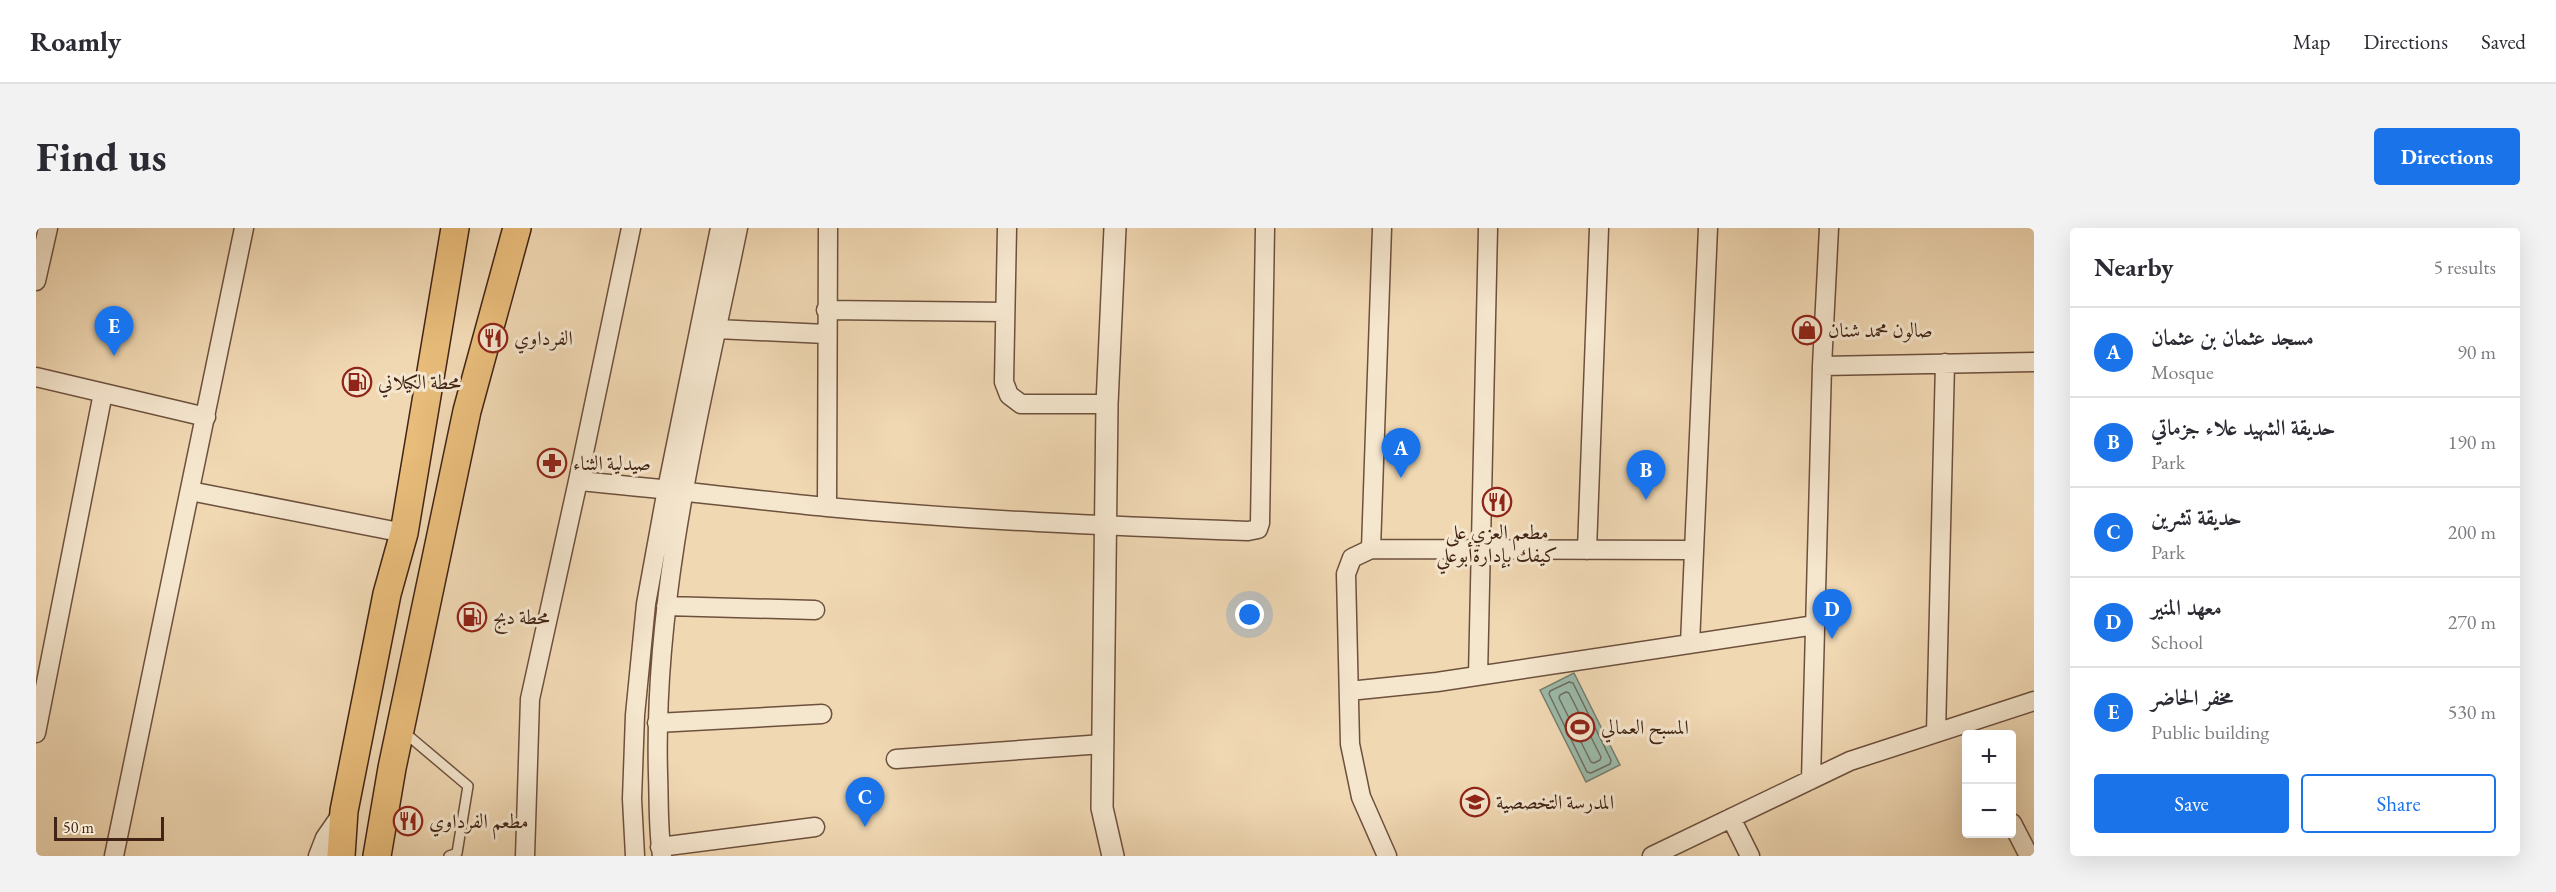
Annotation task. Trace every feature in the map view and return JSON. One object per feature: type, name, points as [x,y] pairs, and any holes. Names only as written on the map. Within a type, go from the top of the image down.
[{"type":"main road","points":[[340,856],[344,811],[387,594],[404,533],[455,228]]},
{"type":"main road","points":[[377,856],[400,729],[467,411],[517,228]]},
{"type":"street","points":[[36,281],[48,228]]},
{"type":"street","points":[[114,856],[244,228]]},
{"type":"street","points":[[525,856],[530,699],[631,228]]},
{"type":"street","points":[[720,228],[675,490],[657,723],[661,852],[815,828]]},
{"type":"street","points":[[635,856],[632,799],[635,716],[646,604],[717,329],[738,228]]},
{"type":"street","points":[[827,507],[828,228]]},
{"type":"street","points":[[1007,228],[1004,382],[1009,395],[1021,404],[1107,404]]},
{"type":"street","points":[[1113,856],[1102,808],[1107,404],[1115,228]]},
{"type":"street","points":[[578,481],[827,507],[1106,526],[1248,531],[1258,529],[1260,523],[1265,228]]},
{"type":"street","points":[[1371,549],[1382,228]]},
{"type":"street","points":[[1478,676],[1488,228]]},
{"type":"street","points":[[1587,550],[1599,228]]},
{"type":"street","points":[[1690,644],[1692,550],[1708,228]]},
{"type":"street","points":[[1811,780],[1822,366],[1829,228]]},
{"type":"street","points":[[826,310],[1005,312]]},
{"type":"street","points":[[717,329],[826,334]]},
{"type":"street","points":[[1822,366],[2034,362]]},
{"type":"street","points":[[1935,733],[1945,363]]},
{"type":"street","points":[[36,377],[206,417]]},
{"type":"street","points":[[36,733],[103,393]]},
{"type":"street","points":[[190,491],[404,533]]},
{"type":"street","points":[[1387,856],[1361,797],[1350,744],[1346,574],[1352,558],[1371,549],[1692,550]]},
{"type":"street","points":[[666,606],[815,610]]},
{"type":"street","points":[[1349,691],[1478,676],[1815,625]]},
{"type":"street","points":[[1968,730],[2034,701]]},
{"type":"street","points":[[657,723],[822,714]]},
{"type":"street","points":[[1652,856],[1850,761],[1935,733],[1962,732]]},
{"type":"street","points":[[896,759],[1103,744]]},
{"type":"street","points":[[318,856],[325,838],[344,811]]},
{"type":"street","points":[[1731,818],[1750,856]]},
{"type":"street","points":[[2016,831],[2029,856]]},
{"type":"lane","points":[[400,729],[468,786],[457,853],[449,856]]},
{"type":"water","name":"المسبح العمالي","points":[[1574,673],[1620,765],[1586,782],[1540,690]]},
{"type":"place","name":"صالون محمد شنان","points":[[1807,330]]},
{"type":"place","name":"الفرداوي","points":[[493,338]]},
{"type":"place","name":"مخفر الحاضر","points":[[114,356]]},
{"type":"place","name":"محطة الكيلاني","points":[[357,382]]},
{"type":"place","name":"صيدلية الثناء","points":[[552,463]]},
{"type":"place","name":"مسجد عثمان بن عثمان","points":[[1401,478]]},
{"type":"place","name":"حديقة الشهيد علاء جزماتي","points":[[1646,500]]},
{"type":"place","name":"مطعم العزي على كيفك بإدارةأبوعلي","points":[[1497,502]]},
{"type":"place","name":"محطة دبج","points":[[472,617]]},
{"type":"place","name":"معهد المنير","points":[[1832,639]]},
{"type":"place","name":"المسبح العمالي","points":[[1580,727]]},
{"type":"place","name":"المدرسة التخصصية","points":[[1475,802]]},
{"type":"place","name":"مطعم الفرداوي","points":[[408,821]]},
{"type":"place","name":"حديقة تشرين","points":[[865,827]]}]
